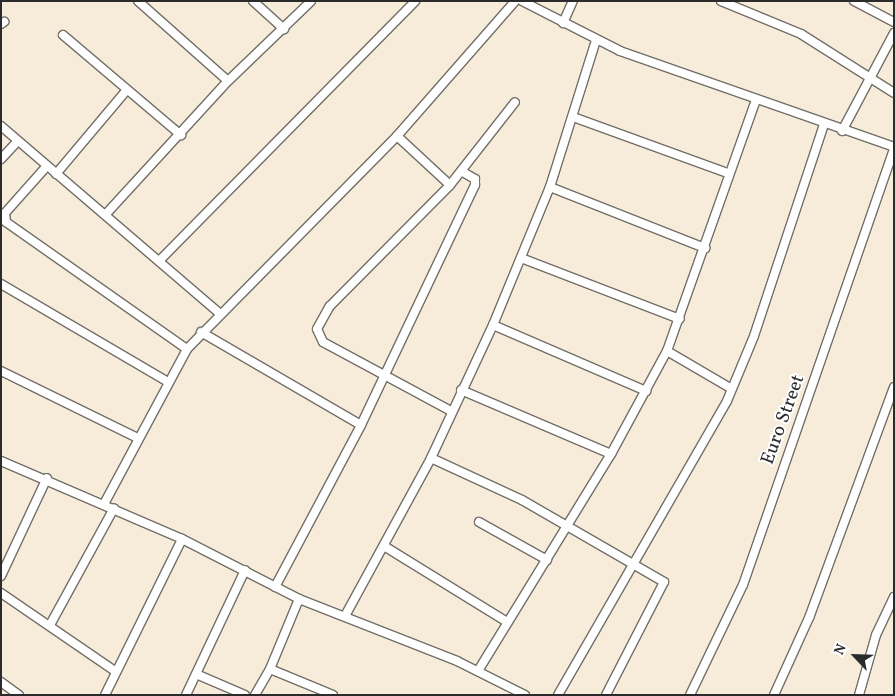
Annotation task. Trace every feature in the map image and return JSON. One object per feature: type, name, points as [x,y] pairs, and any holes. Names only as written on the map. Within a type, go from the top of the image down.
[{"type":"street","points":[[138,1],[228,81]]},
{"type":"street","points":[[252,1],[284,29]]},
{"type":"street","points":[[106,214],[181,135],[228,81],[311,1]]},
{"type":"street","points":[[161,259],[415,1]]},
{"type":"street","points":[[104,504],[187,349],[219,313],[397,136],[515,1]]},
{"type":"street","points":[[522,1],[596,40],[894,148]]},
{"type":"street","points":[[563,23],[573,1]]},
{"type":"street","points":[[720,1],[801,34],[871,81],[894,93]]},
{"type":"street","points":[[854,1],[894,22]]},
{"type":"street","points":[[842,130],[871,81],[894,33]]},
{"type":"street","points":[[63,35],[126,91],[181,135]]},
{"type":"street","points":[[346,616],[431,458],[450,410],[493,325],[550,188],[596,40]]},
{"type":"street","points":[[56,174],[126,91]]},
{"type":"street","points":[[478,671],[611,454],[667,351],[705,248],[728,173],[756,99]]},
{"type":"street","points":[[450,410],[323,342],[317,329],[330,306],[450,185],[515,102]]},
{"type":"street","points":[[573,117],[728,173]]},
{"type":"street","points":[[558,695],[636,563],[732,389],[754,336],[824,124]]},
{"type":"street","points":[[1,126],[46,167],[161,259],[219,313]]},
{"type":"street","points":[[397,136],[450,185]]},
{"type":"street","points":[[1,159],[17,142]]},
{"type":"street","name":"Euro Street","points":[[690,695],[743,584],[894,148]]},
{"type":"street","points":[[46,167],[5,213],[6,222],[187,349]]},
{"type":"street","points":[[274,587],[361,425],[476,183],[461,171]]},
{"type":"street","points":[[550,188],[705,248]]},
{"type":"street","points":[[521,258],[680,319]]},
{"type":"street","points":[[1,284],[168,382]]},
{"type":"street","points":[[493,325],[646,391]]},
{"type":"street","points":[[201,332],[361,425]]},
{"type":"street","points":[[667,351],[732,389]]},
{"type":"street","points":[[1,371],[138,438]]},
{"type":"street","points":[[774,695],[809,618],[894,387]]},
{"type":"street","points":[[461,390],[611,454]]},
{"type":"street","points":[[431,458],[489,482],[660,577],[664,588],[606,695]]},
{"type":"street","points":[[1,461],[47,478],[182,539],[299,599],[346,616],[478,671],[525,695]]},
{"type":"street","points":[[1,576],[47,478]]},
{"type":"street","points":[[50,625],[114,508]]},
{"type":"street","points":[[479,522],[547,560]]},
{"type":"street","points":[[105,695],[115,671],[182,539]]},
{"type":"street","points":[[384,546],[507,622]]},
{"type":"street","points":[[186,695],[245,570]]},
{"type":"street","points":[[1,593],[115,671]]},
{"type":"street","points":[[860,694],[876,635],[894,597]]},
{"type":"street","points":[[255,695],[270,668],[299,599]]},
{"type":"street","points":[[270,668],[334,695]]},
{"type":"street","points":[[196,674],[245,695]]},
{"type":"street","points":[[1,682],[19,695]]}]
